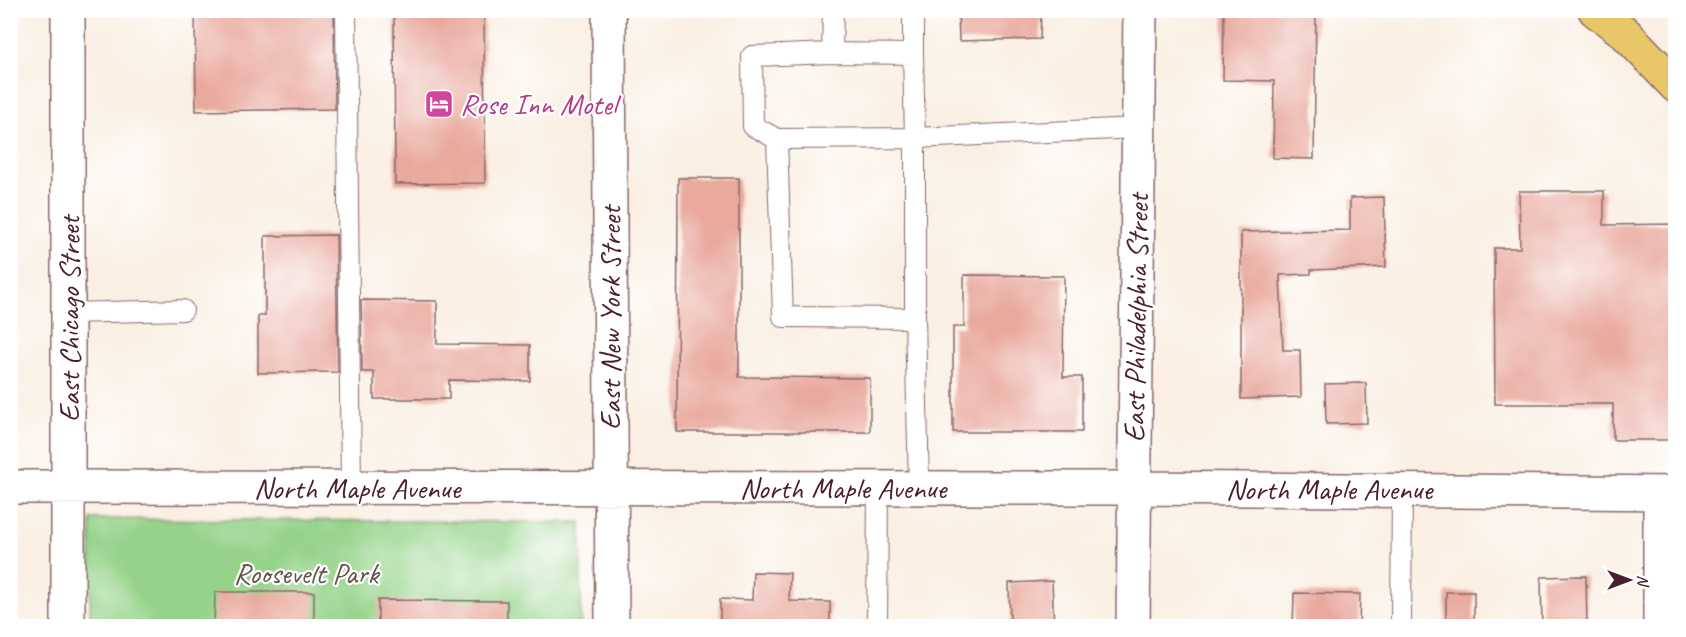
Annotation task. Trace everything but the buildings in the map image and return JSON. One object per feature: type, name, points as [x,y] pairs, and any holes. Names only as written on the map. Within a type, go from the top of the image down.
[{"type":"main road","points":[[1595,10],[1624,32],[1676,86]]},
{"type":"street","name":"East Chicago Street","points":[[68,10],[68,627]]},
{"type":"street","name":"East New York Street","points":[[609,10],[612,627]]},
{"type":"street","name":"East Philadelphia Street","points":[[1133,627],[1140,10]]},
{"type":"street","name":"North Maple Avenue","points":[[10,487],[1134,488],[1668,493]]},
{"type":"street","points":[[1659,627],[1668,493]]},
{"type":"lane","points":[[346,10],[351,488]]},
{"type":"lane","points":[[832,53],[833,10]]},
{"type":"lane","points":[[913,10],[915,318],[919,488]]},
{"type":"lane","points":[[913,54],[832,53],[752,56],[753,126],[777,139],[915,138],[1138,128]]},
{"type":"lane","points":[[777,139],[783,317],[915,318]]},
{"type":"lane","points":[[69,313],[183,310]]},
{"type":"lane","points":[[877,627],[878,488]]},
{"type":"lane","points":[[1401,627],[1402,490]]},
{"type":"green space","name":"Roosevelt Park","points":[[91,519],[581,522],[581,626],[90,626]]},
{"type":"place","name":"Rose Inn Motel","points":[[439,104]]}]
